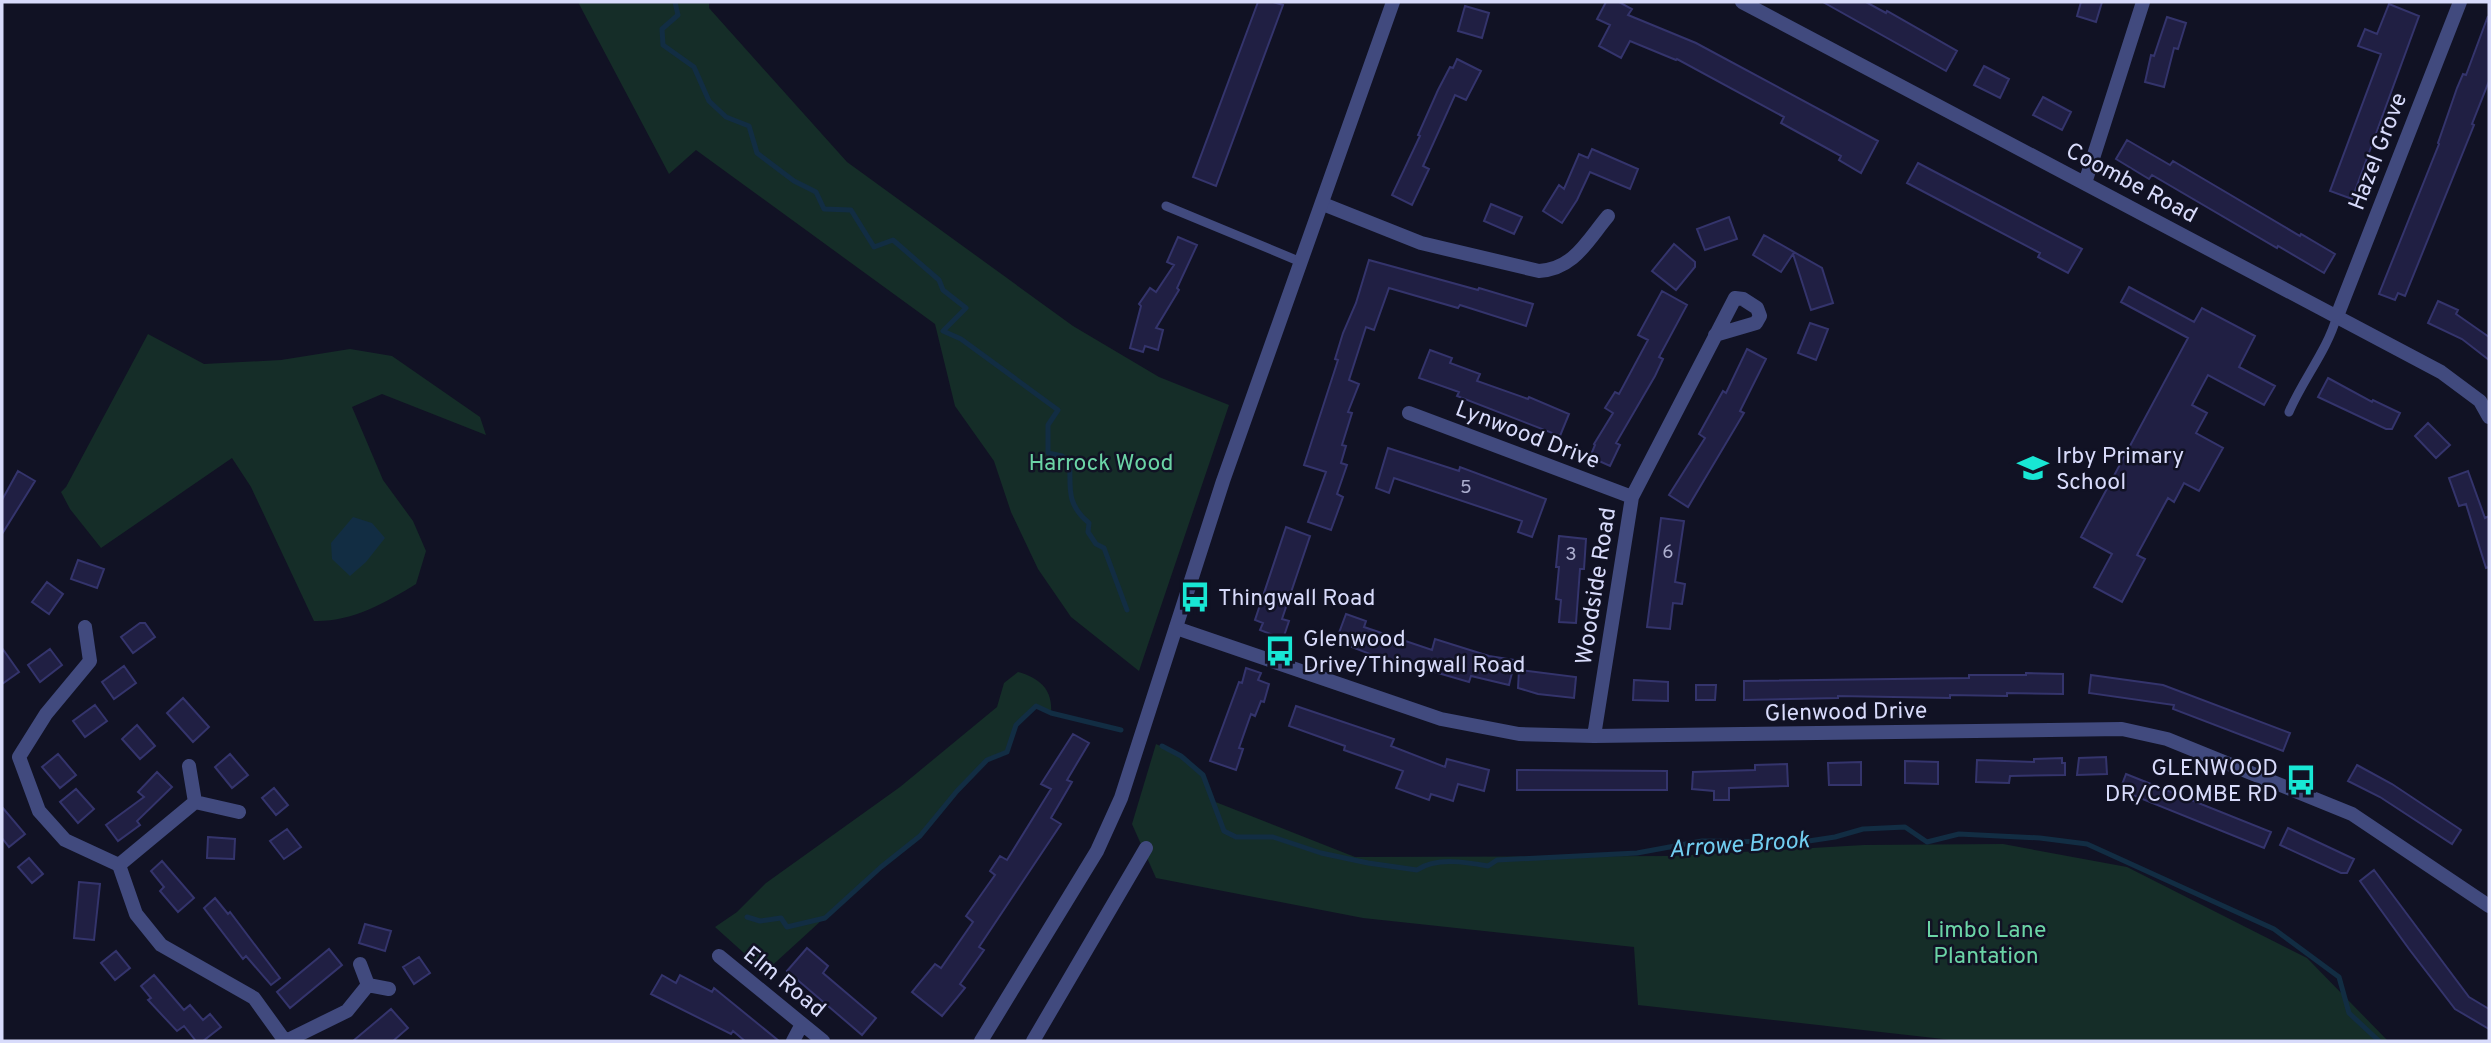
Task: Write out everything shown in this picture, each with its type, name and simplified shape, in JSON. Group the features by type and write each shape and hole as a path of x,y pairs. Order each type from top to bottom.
{"street":[{"path":"981,1041 1097,851 1121,798 1223,481 1393,2"},
{"name":"Coombe Road","path":"1742,2 2441,372 2480,401 2489,417"},
{"path":"2085,183 2143,2"},
{"name":"Hazel Grove","path":"2337,316 2460,2"},
{"path":"1322,204 1421,243 1539,271 1554,270 1570,262 1608,216"},
{"name":"Woodside Road","path":"1594,736 1632,497 1715,335"},
{"name":"Lynwood Drive","path":"1409,413 1632,497"},
{"path":"85,626 90,661 46,714 19,757 39,811 65,840 119,865 136,914 160,945 254,998 285,1041 347,1011 368,985"},
{"name":"Glenwood Drive","path":"1176,628 1441,719 1518,734 1594,736 2122,729 2167,739 2352,814 2489,906"},
{"path":"189,766 195,802"},
{"path":"119,865 195,802"},
{"path":"195,802 239,813"},
{"path":"1032,1041 1146,848"},
{"name":"Elm Road","path":"719,956 823,1041"},
{"path":"360,964 368,985"},
{"path":"368,985 389,989"},
{"path":"793,1041 802,1024"}],"lane":[{"path":"1166,206 1301,262"},
{"path":"2289,412 2330,339 2337,316"}],"green space":[{"name":"Harrock Wood","path":"578,2 709,2 709,8 847,162 1073,326 1159,377 1229,405 1139,671 1071,617 1038,569 1011,512 994,461 955,406 935,324 696,150 669,174"},
{"path":"148,334 204,364 281,360 350,349 392,356 480,417 486,435 382,394 352,407 383,480 413,521 426,551 416,584 355,615 314,621 251,487 232,458 101,548 70,509 61,492"},
{"path":"1018,672 1044,686 1050,698 1051,713 1036,707 1016,725 1007,752 987,760 920,836 880,867 765,972 715,927 737,912 766,883 900,787 997,707 1004,683"},
{"name":"Limbo Lane Plantation","path":"1156,744 1181,756 1203,775 1213,801 1355,857 1673,856 1864,845 2003,844 2127,867 2307,958 2388,1041 1961,1041 1638,1005 1634,947 1363,918 1156,878 1132,824"}],"water":[{"path":"353,517 372,523 385,538 366,562 350,576 332,559 331,543"}],"building":[{"path":"1258,2 1283,5 1216,186 1193,177"},
{"path":"1606,2 1619,2 1632,9 1628,15 1696,43 1878,141 1861,173 1839,160 1841,156 1781,123 1784,117 1677,59 1630,41 1621,58 1599,46 1610,25 1597,19"},
{"path":"1823,2 1866,2 1957,51 1946,71"},
{"path":"2081,2 2102,2 2096,22 2077,16"},
{"path":"2389,4 2419,16 2352,199 2330,191 2381,54 2358,46 2365,29 2377,34"},
{"path":"1465,6 1489,13 1482,38 1458,31"},
{"path":"2488,16 2489,81 2405,296 2398,293 2395,300 2379,294 2439,144 2457,88 2463,74 2466,75"},
{"path":"2167,17 2186,23 2178,49 2174,48 2164,87 2145,82 2151,55 2154,56"},
{"path":"1457,59 1481,71 1466,100 1455,95 1423,166 1429,169 1412,205 1392,195 1438,90"},
{"path":"1984,66 2009,79 2000,98 1974,85"},
{"path":"2043,97 2071,112 2062,130 2033,115"},
{"path":"2127,140 2170,165 2173,161 2335,254 2324,273 2152,175 2149,179 2116,159"},
{"path":"1592,149 1638,169 1630,189 1590,172 1562,223 1543,211 1559,185 1564,189 1579,154 1588,158"},
{"path":"1918,163 2082,249 2068,273 2038,257 2040,253 1907,183"},
{"path":"1491,204 1522,217 1514,234 1484,221"},
{"path":"1729,217 1737,239 1705,250 1697,229"},
{"path":"1764,235 1822,268 1833,303 1811,310 1793,254 1781,272 1753,255"},
{"path":"1178,237 1197,245 1177,288 1179,290 1156,328 1163,330 1158,350 1145,346 1143,352 1130,348 1141,306 1139,304 1150,288 1156,292 1174,265 1167,262"},
{"path":"1674,244 1695,262 1695,267 1676,290 1652,271"},
{"path":"1369,260 1533,304 1526,326 1460,305 1458,308 1389,288 1374,330 1366,327 1349,380 1359,384 1348,412 1352,413 1342,445 1346,446 1341,463 1347,465 1337,494 1343,497 1331,530 1308,522 1326,472 1304,465 1338,360 1335,359 1343,333 1356,303"},
{"path":"2129,287 2194,322 2202,308 2255,336 2239,367 2275,386 2264,405 2208,375 2192,405 2207,413 2196,433 2223,448 2199,491 2184,483 2174,502 2168,498 2137,555 2145,559 2122,602 2094,587 2112,554 2081,537 2188,338 2121,302"},
{"path":"1662,291 1687,305 1659,357 1663,359 1655,376 1616,443 1620,445 1610,466 1590,457 1594,444 1613,413 1605,408 1615,392 1619,394 1648,340 1638,335"},
{"path":"2438,301 2458,310 2456,314 2489,337 2489,360 2462,339 2428,323"},
{"path":"1810,323 1828,329 1816,360 1798,353"},
{"path":"1747,349 1766,359 1740,411 1744,413 1688,507 1669,495 1705,438 1699,434 1723,391 1726,393"},
{"path":"1430,350 1452,358 1450,363 1480,374 1477,381 1528,399 1529,397 1569,414 1560,436 1457,396 1459,392 1419,378"},
{"path":"2328,378 2372,402 2373,400 2400,413 2392,429 2386,429 2318,397"},
{"path":"2428,423 2450,445 2436,458 2415,436"},
{"path":"1388,448 1459,471 1460,467 1546,499 1532,537 1518,532 1522,521 1394,478 1389,493 1376,488"},
{"path":"18,471 35,481 2,534 2,500"},
{"path":"2468,471 2485,518 2489,516 2489,567 2486,568 2466,504 2459,506 2449,478"},
{"path":"1661,518 1684,521 1675,582 1685,584 1682,604 1673,603 1670,629 1647,627"},
{"path":"1286,527 1310,536 1282,619 1289,621 1283,639 1260,630 1263,623 1255,620"},
{"path":"1559,536 1586,539 1584,569 1580,569 1576,623 1559,622 1561,600 1556,599 1559,567 1556,567"},
{"path":"78,560 104,569 97,588 71,579"},
{"path":"47,582 63,594 49,614 32,602"},
{"path":"1346,614 1366,621 1364,627 1432,650 1435,639 1489,656 1515,660 1509,685 1471,676 1469,682 1407,664 1406,668 1336,641"},
{"path":"140,623 145,623 155,637 133,653 121,637"},
{"path":"2,648 19,672 2,684"},
{"path":"50,649 62,665 40,682 28,665"},
{"path":"124,666 136,683 114,699 102,682"},
{"path":"1246,668 1261,673 1258,680 1269,684 1264,702 1261,701 1255,716 1251,714 1239,748 1243,749 1236,770 1210,761"},
{"path":"1519,670 1576,677 1574,698 1538,694 1518,688"},
{"path":"2063,674 2063,694 1950,695 1950,698 1838,696 1744,700 1744,681 1969,678 1969,675"},
{"path":"2091,675 2163,685 2290,733 2283,751 2173,709 2174,705 2089,693"},
{"path":"1634,680 1668,682 1668,701 1633,700"},
{"path":"1696,685 1716,685 1715,700 1696,700"},
{"path":"183,698 209,727 193,742 167,713"},
{"path":"95,705 107,721 85,737 73,721"},
{"path":"1296,706 1394,739 1391,746 1445,767 1447,759 1489,770 1484,791 1458,784 1453,801 1431,794 1429,800 1396,788 1403,771 1344,750 1345,746 1289,726"},
{"path":"137,725 155,746 140,759 122,739"},
{"path":"1073,734 1089,743 1067,780 1072,782 1051,818 1061,824 979,947 984,950 960,984 965,988 942,1016 912,992 935,964 941,968 973,922 966,916 995,875 990,871 1000,856 1007,860 1051,789 1041,784"},
{"path":"58,754 76,775 60,788 42,767"},
{"path":"230,754 248,775 232,788 215,767"},
{"path":"2106,757 2107,774 2077,775 2079,758"},
{"path":"2062,758 2065,775 2010,776 2009,783 1976,782 1977,760 2034,762 2034,759"},
{"path":"1905,761 1938,762 1938,784 1905,783"},
{"path":"1861,762 1861,785 1829,785 1828,763"},
{"path":"1787,764 1788,786 1729,788 1729,800 1714,800 1714,791 1692,789 1693,772 1755,770 1755,765"},
{"path":"2357,765 2392,784 2461,830 2452,844 2380,797 2348,781"},
{"path":"1517,770 1667,771 1667,790 1517,790"},
{"path":"157,772 172,787 137,821 140,825 118,841 106,825 144,797 138,792"},
{"path":"2126,774 2271,832 2264,848 2120,790"},
{"path":"274,788 288,805 276,815 262,798"},
{"path":"76,789 94,809 78,823 60,802"},
{"path":"2,807 25,834 9,847 2,838"},
{"path":"2288,828 2354,859 2347,873 2341,873 2280,845"},
{"path":"287,829 301,847 284,859 270,841"},
{"path":"208,837 235,839 234,859 207,858"},
{"path":"29,858 43,874 32,883 18,867"},
{"path":"162,861 194,898 178,912 160,891 164,887 151,871"},
{"path":"2374,870 2469,997 2489,1009 2489,1029 2455,1009 2409,949 2360,881"},
{"path":"79,882 100,884 94,940 74,938"},
{"path":"215,898 228,914 230,912 280,978 271,985 246,956 243,959 204,908"},
{"path":"365,924 391,931 385,951 359,943"},
{"path":"807,948 828,966 823,973 876,1018 862,1035 787,971"},
{"path":"329,949 342,965 290,1008 277,992"},
{"path":"116,951 130,968 115,980 101,963"},
{"path":"419,957 430,973 414,984 403,967"},
{"path":"154,975 184,1010 190,1005 203,1020 210,1014 221,1027 203,1041 196,1041 184,1026 177,1031 148,1000 151,998 141,986"},
{"path":"662,975 676,983 680,975 712,992 714,988 779,1041 745,1041 733,1031 731,1034 651,994"},
{"path":"391,1009 408,1028 393,1041 353,1041"}],"waterway":[{"name":"Arrowe Brook","path":"675,2 678,15 662,29 663,45 694,67 709,101 726,117 749,126 757,153 794,181 816,192 824,209 851,210 874,247 893,240 939,280 943,290 966,308 943,331 961,339 1058,410 1048,425 1048,453 1062,456 1070,464 1073,503 1089,523 1088,532 1096,544 1104,548 1127,610"},
{"path":"747,917 760,921 781,918 787,927 825,918 920,836 987,760 1007,752 1016,725 1036,706 1051,713 1121,730"},
{"name":"Arrowe Brook","path":"1162,746 1181,756 1203,775 1224,831 1236,837 1273,837 1321,853 1417,870 1442,862 1488,866 1497,860 1637,853 1702,841 1802,842 1863,829 1905,827 1927,842 1959,834 2040,838 2087,844 2274,929 2339,977 2349,1013 2379,1041"}],"place":[{"name":"Irby Primary School","path":"2033,468"},
{"name":"Thingwall Road","path":"1195,597"},
{"name":"Glenwood Drive/Thingwall Road","path":"1280,651"},
{"name":"GLENWOOD DR/COOMBE RD","path":"2301,780"}]}
